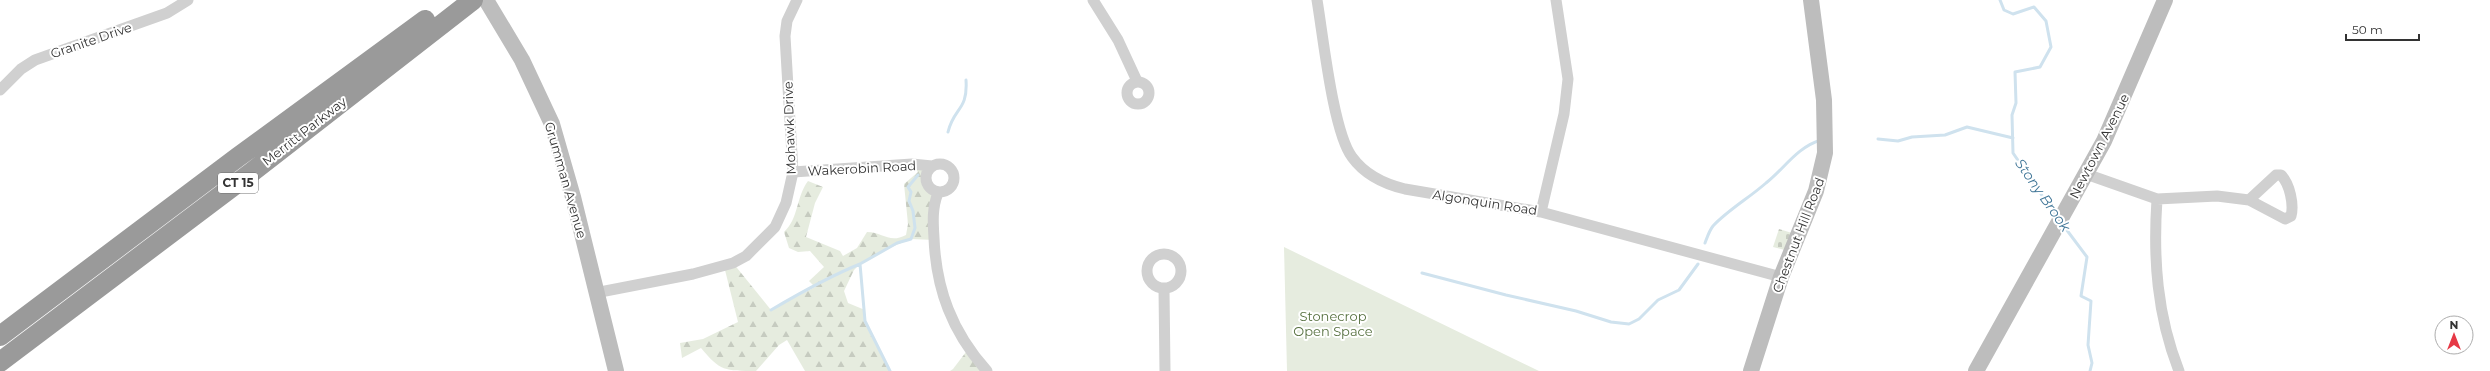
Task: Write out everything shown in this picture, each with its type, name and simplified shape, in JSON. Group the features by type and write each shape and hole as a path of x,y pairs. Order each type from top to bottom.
{"highway":[{"name":"Merritt Parkway","path":"0,336 238,157 452,0"},
{"name":"Merritt Parkway","path":"0,362 252,172 473,0"}],"street":[{"name":"Granite Drive","path":"0,90 20,69 35,60 166,13 188,0"},
{"name":"Grumman Avenue","path":"486,0 522,60 552,124 573,197 595,293 616,371"},
{"name":"Mohawk Drive","path":"595,293 715,269 746,256 775,227 786,203 793,172 785,36 788,21 797,0"},
{"path":"1093,0 1118,40 1137,82"},
{"name":"Algonquin Road","path":"1317,0 1340,130 1347,150 1360,167 1381,181 1405,189 1541,212 1781,277"},
{"path":"1541,212 1564,114 1568,79 1556,0"},
{"name":"Chestnut Hill Road","path":"1751,371 1781,277 1816,191 1826,146 1822,80 1811,0"},
{"name":"Newtown Avenue","path":"1976,371 2068,207 2123,102 2164,0"},
{"name":"Wakerobin Road","path":"793,172 912,164 946,166 953,173 951,187 938,193 929,188 925,179 928,169 932,166"},
{"path":"2086,174 2157,199 2217,196 2249,200"},
{"path":"938,193 933,211 935,270 940,291 962,336 987,371"},
{"path":"2157,199 2155,255 2157,281 2161,309 2178,371"},
{"path":"1164,289 1165,371"}],"green space":[{"path":"912,164 928,169 925,179 933,191 934,240 911,239 882,251 860,264 854,270 844,291 848,303 865,310 865,321 890,371 805,371 787,340 779,345 756,371 737,371 724,368 713,361 701,348 682,358 680,343 703,339 738,322 724,266 733,263 771,310 815,287 809,281 824,267 810,251 798,252 789,248 784,232 795,214 801,194 808,181 823,187 815,203 806,237 840,251 843,256 857,248 867,232 873,232 890,238 906,235 908,224 904,184 918,172"},
{"path":"1779,229 1792,233 1785,250 1773,247"},
{"name":"Stonecrop Open Space","path":"1284,247 1539,371 1287,371"},
{"path":"969,348 984,371 950,371 953,369"}],"waterway":[{"name":"Stony Brook","path":"2000,0 2004,10 2013,14 2034,7 2046,21 2051,47 2040,67 2015,72 2016,103 2012,115 2013,153 2056,216"},
{"path":"948,132 965,98 966,80"},
{"path":"1878,139 1898,141 1912,137 1945,135 1967,127 2013,138"},
{"path":"1705,243 1708,234 1719,220 1766,183 1798,153 1812,143 1821,140"},
{"path":"890,371 865,321 860,264 897,243 911,239 915,228 913,211 909,201 911,192 908,187 918,175"},
{"name":"Stony Brook","path":"2063,225 2087,257 2081,296 2091,301 2088,345 2092,363 2090,371"},
{"path":"771,310 826,279 860,264"},
{"path":"1422,273 1506,295 1576,311 1611,322 1629,324 1639,319 1658,300 1679,290 1698,264"}]}
